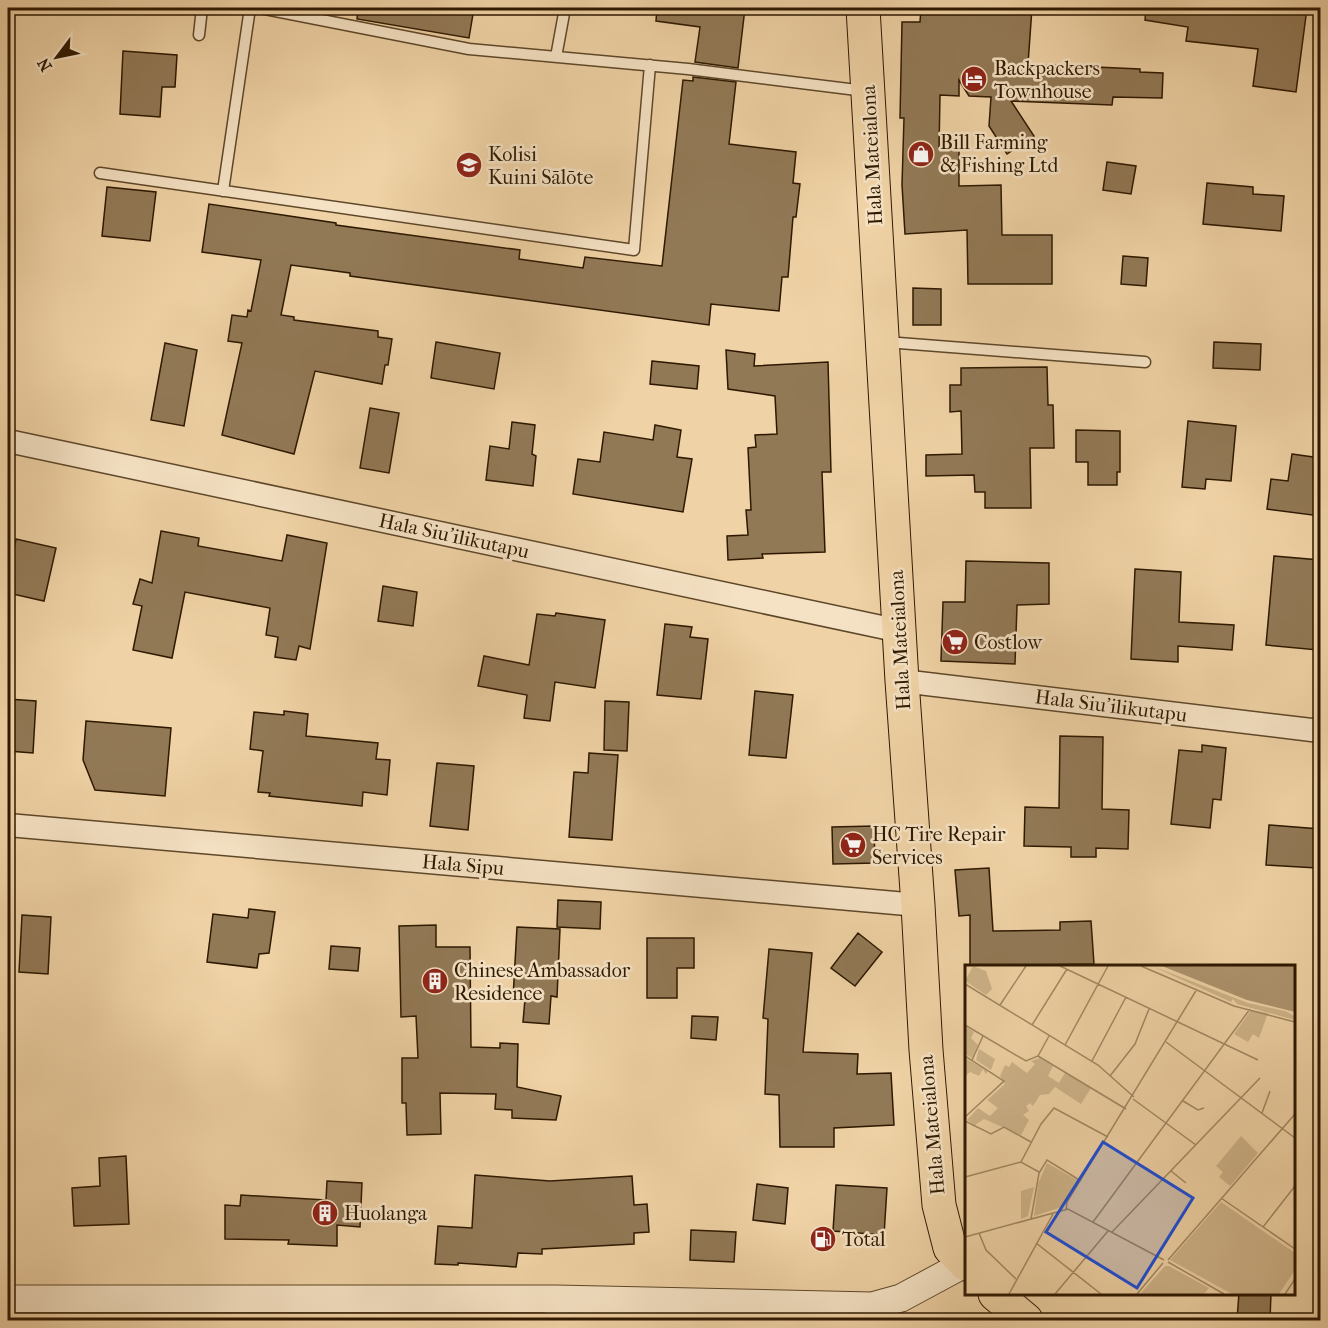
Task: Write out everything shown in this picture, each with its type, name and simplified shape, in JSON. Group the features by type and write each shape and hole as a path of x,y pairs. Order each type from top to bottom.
{"main road":[{"name":"Hala Mateialona","path":"863,8 926,1050 939,1205 950,1248 965,1263"},
{"path":"997,1295 1026,1320"}],"street":[{"name":"Hala Siu'ilikutapu","path":"8,441 900,631"},
{"name":"Hala Siu'ilikutapu","path":"902,681 1320,731"},
{"name":"Hala Sipu","path":"8,825 918,905"},
{"path":"8,1299 556,1310 872,1306 901,1298 965,1265"}],"lane":[{"path":"199,35 202,8"},
{"path":"223,191 250,8"},
{"path":"260,8 469,49 650,65 868,92"},
{"path":"556,57 565,8"},
{"path":"100,173 634,250 650,65"},
{"path":"882,342 1145,362"}],"building":[{"path":"358,8 474,8 469,38 357,19"},
{"path":"657,8 745,8 738,68 695,62 700,27 656,21"},
{"path":"921,8 1032,8 1028,64 1140,69 1140,72 1163,73 1162,98 1113,97 1112,105 1011,101 1034,136 1007,154 989,126 991,97 969,96 959,80 959,96 940,95 939,150 959,150 959,186 1001,185 1002,235 1052,235 1052,284 968,284 967,230 905,234 902,185 904,118 900,118 902,22 920,22"},
{"path":"1146,8 1307,8 1296,92 1253,86 1258,49 1186,41 1188,27 1145,20"},
{"path":"123,51 177,55 175,87 162,87 160,117 120,114"},
{"path":"693,77 736,82 729,144 796,152 793,183 800,184 796,217 793,217 788,277 782,277 779,311 711,304 709,325 350,276 350,273 291,265 281,315 294,317 294,320 378,331 378,337 392,339 382,384 315,371 294,454 222,435 242,343 228,341 232,315 247,317 248,310 251,311 261,260 202,252 209,204 336,223 336,225 520,250 519,259 583,268 585,257 662,266 683,80 693,81"},
{"path":"1107,162 1136,166 1131,194 1103,190"},
{"path":"1207,183 1253,187 1253,194 1284,196 1281,231 1203,224"},
{"path":"107,187 156,192 150,241 102,236"},
{"path":"1123,256 1148,258 1146,286 1121,284"},
{"path":"913,288 941,289 941,325 913,325"},
{"path":"436,342 500,353 494,389 431,378"},
{"path":"1214,342 1261,344 1260,370 1213,368"},
{"path":"165,343 197,350 184,426 151,420"},
{"path":"726,350 755,354 754,366 828,362 831,472 822,472 825,552 762,554 763,558 728,560 727,536 748,535 746,510 751,510 748,448 756,447 755,435 777,434 775,396 728,389"},
{"path":"652,361 699,366 697,389 650,384"},
{"path":"1047,367 1048,405 1053,405 1054,448 1030,448 1031,508 985,508 985,492 975,492 974,475 926,476 926,455 962,454 961,411 950,412 950,385 961,385 961,368"},
{"path":"370,408 399,413 389,473 360,468"},
{"path":"1188,421 1236,426 1231,481 1206,479 1205,489 1182,487"},
{"path":"512,422 535,425 532,454 536,456 533,486 486,480 490,446 509,449"},
{"path":"655,425 681,430 677,457 692,459 683,512 573,494 578,459 600,462 604,432 653,440"},
{"path":"1076,430 1120,431 1120,472 1117,472 1117,485 1088,485 1088,462 1076,462"},
{"path":"1292,454 1320,458 1320,516 1267,509 1271,479 1288,481"},
{"path":"161,531 199,538 198,546 282,561 287,535 327,543 310,649 299,646 296,660 275,657 278,637 266,635 270,608 185,592 172,658 133,650 142,606 133,604 140,579 152,583"},
{"path":"16,539 56,548 44,601 8,593"},
{"path":"1274,556 1320,560 1318,650 1266,645"},
{"path":"966,561 1049,563 1049,604 1017,605 1015,664 941,661 943,602 965,602"},
{"path":"1135,569 1181,572 1179,622 1234,625 1232,650 1178,646 1178,662 1131,659"},
{"path":"383,586 417,592 413,626 378,621"},
{"path":"556,613 605,620 595,688 555,682 550,721 524,718 527,695 478,686 484,656 529,665 537,614 555,616"},
{"path":"665,624 692,627 690,637 708,639 701,699 657,695"},
{"path":"755,691 793,695 786,758 749,755"},
{"path":"8,699 36,701 33,753 8,751"},
{"path":"605,701 629,702 627,751 604,750"},
{"path":"284,711 308,714 306,736 378,743 376,759 390,760 387,795 363,792 362,806 269,796 270,793 258,792 263,751 250,749 254,712 284,715"},
{"path":"86,721 171,728 165,796 95,790 83,760"},
{"path":"1060,736 1103,737 1102,809 1129,810 1128,849 1096,848 1096,857 1071,857 1071,847 1024,846 1025,807 1059,808"},
{"path":"1202,745 1226,748 1221,800 1213,799 1210,828 1171,824 1179,750 1202,752"},
{"path":"589,753 618,755 612,840 569,837 574,772 588,773"},
{"path":"437,763 474,766 468,830 430,826"},
{"path":"1269,825 1320,829 1317,868 1266,865"},
{"name":"HC Tire Repair Services","path":"874,826 875,863 833,864 832,827"},
{"path":"989,868 993,931 1060,930 1060,922 1091,921 1094,964 970,965 970,915 959,916 955,870"},
{"path":"558,900 601,902 600,929 557,927"},
{"path":"249,909 275,912 269,953 259,954 257,968 207,962 213,914 248,918"},
{"path":"22,915 51,917 48,974 19,972"},
{"path":"436,925 436,947 470,947 471,1047 500,1048 500,1043 518,1044 517,1087 561,1096 556,1120 512,1118 512,1110 495,1109 496,1094 440,1093 441,1134 407,1135 406,1103 402,1103 402,1058 418,1058 416,1016 401,1017 399,926"},
{"path":"517,927 560,929 557,997 551,996 549,1024 523,1022 525,999 513,998"},
{"path":"858,933 882,952 855,986 831,968"},
{"path":"647,938 694,938 694,968 677,968 677,998 647,998"},
{"path":"331,946 360,948 358,971 329,969"},
{"path":"769,949 812,953 803,1052 858,1054 857,1074 891,1073 894,1125 834,1128 834,1147 780,1147 779,1095 765,1094 768,1019 763,1018"},
{"path":"692,1016 718,1017 716,1040 691,1038"},
{"path":"126,1156 129,1224 74,1226 72,1188 100,1186 99,1158"},
{"path":"475,1175 550,1181 632,1176 634,1205 647,1204 649,1232 634,1233 634,1244 542,1249 542,1254 518,1253 516,1267 458,1263 458,1265 435,1264 438,1226 472,1228"},
{"path":"327,1181 362,1183 360,1227 337,1225 337,1246 288,1244 289,1240 225,1239 225,1205 240,1206 241,1195 326,1200"},
{"path":"757,1184 788,1188 785,1224 753,1220"},
{"path":"836,1185 887,1188 884,1235 833,1231"},
{"path":"691,1230 736,1232 734,1262 690,1260"},
{"path":"1239,1295 1271,1295 1270,1320 1237,1320"}],"place":[{"name":"Backpackers Townhouse","path":"974,79"},
{"name":"Bill Farming & Fishing Ltd","path":"921,154"},
{"name":"Kolisi Kuini Sālōte","path":"469,165"},
{"name":"Costlow","path":"955,642"},
{"name":"HC Tire Repair Services","path":"853,845"},
{"name":"Chinese Ambassador Residence","path":"435,981"},
{"name":"Huolanga","path":"325,1213"},
{"name":"Total","path":"823,1239"}]}
